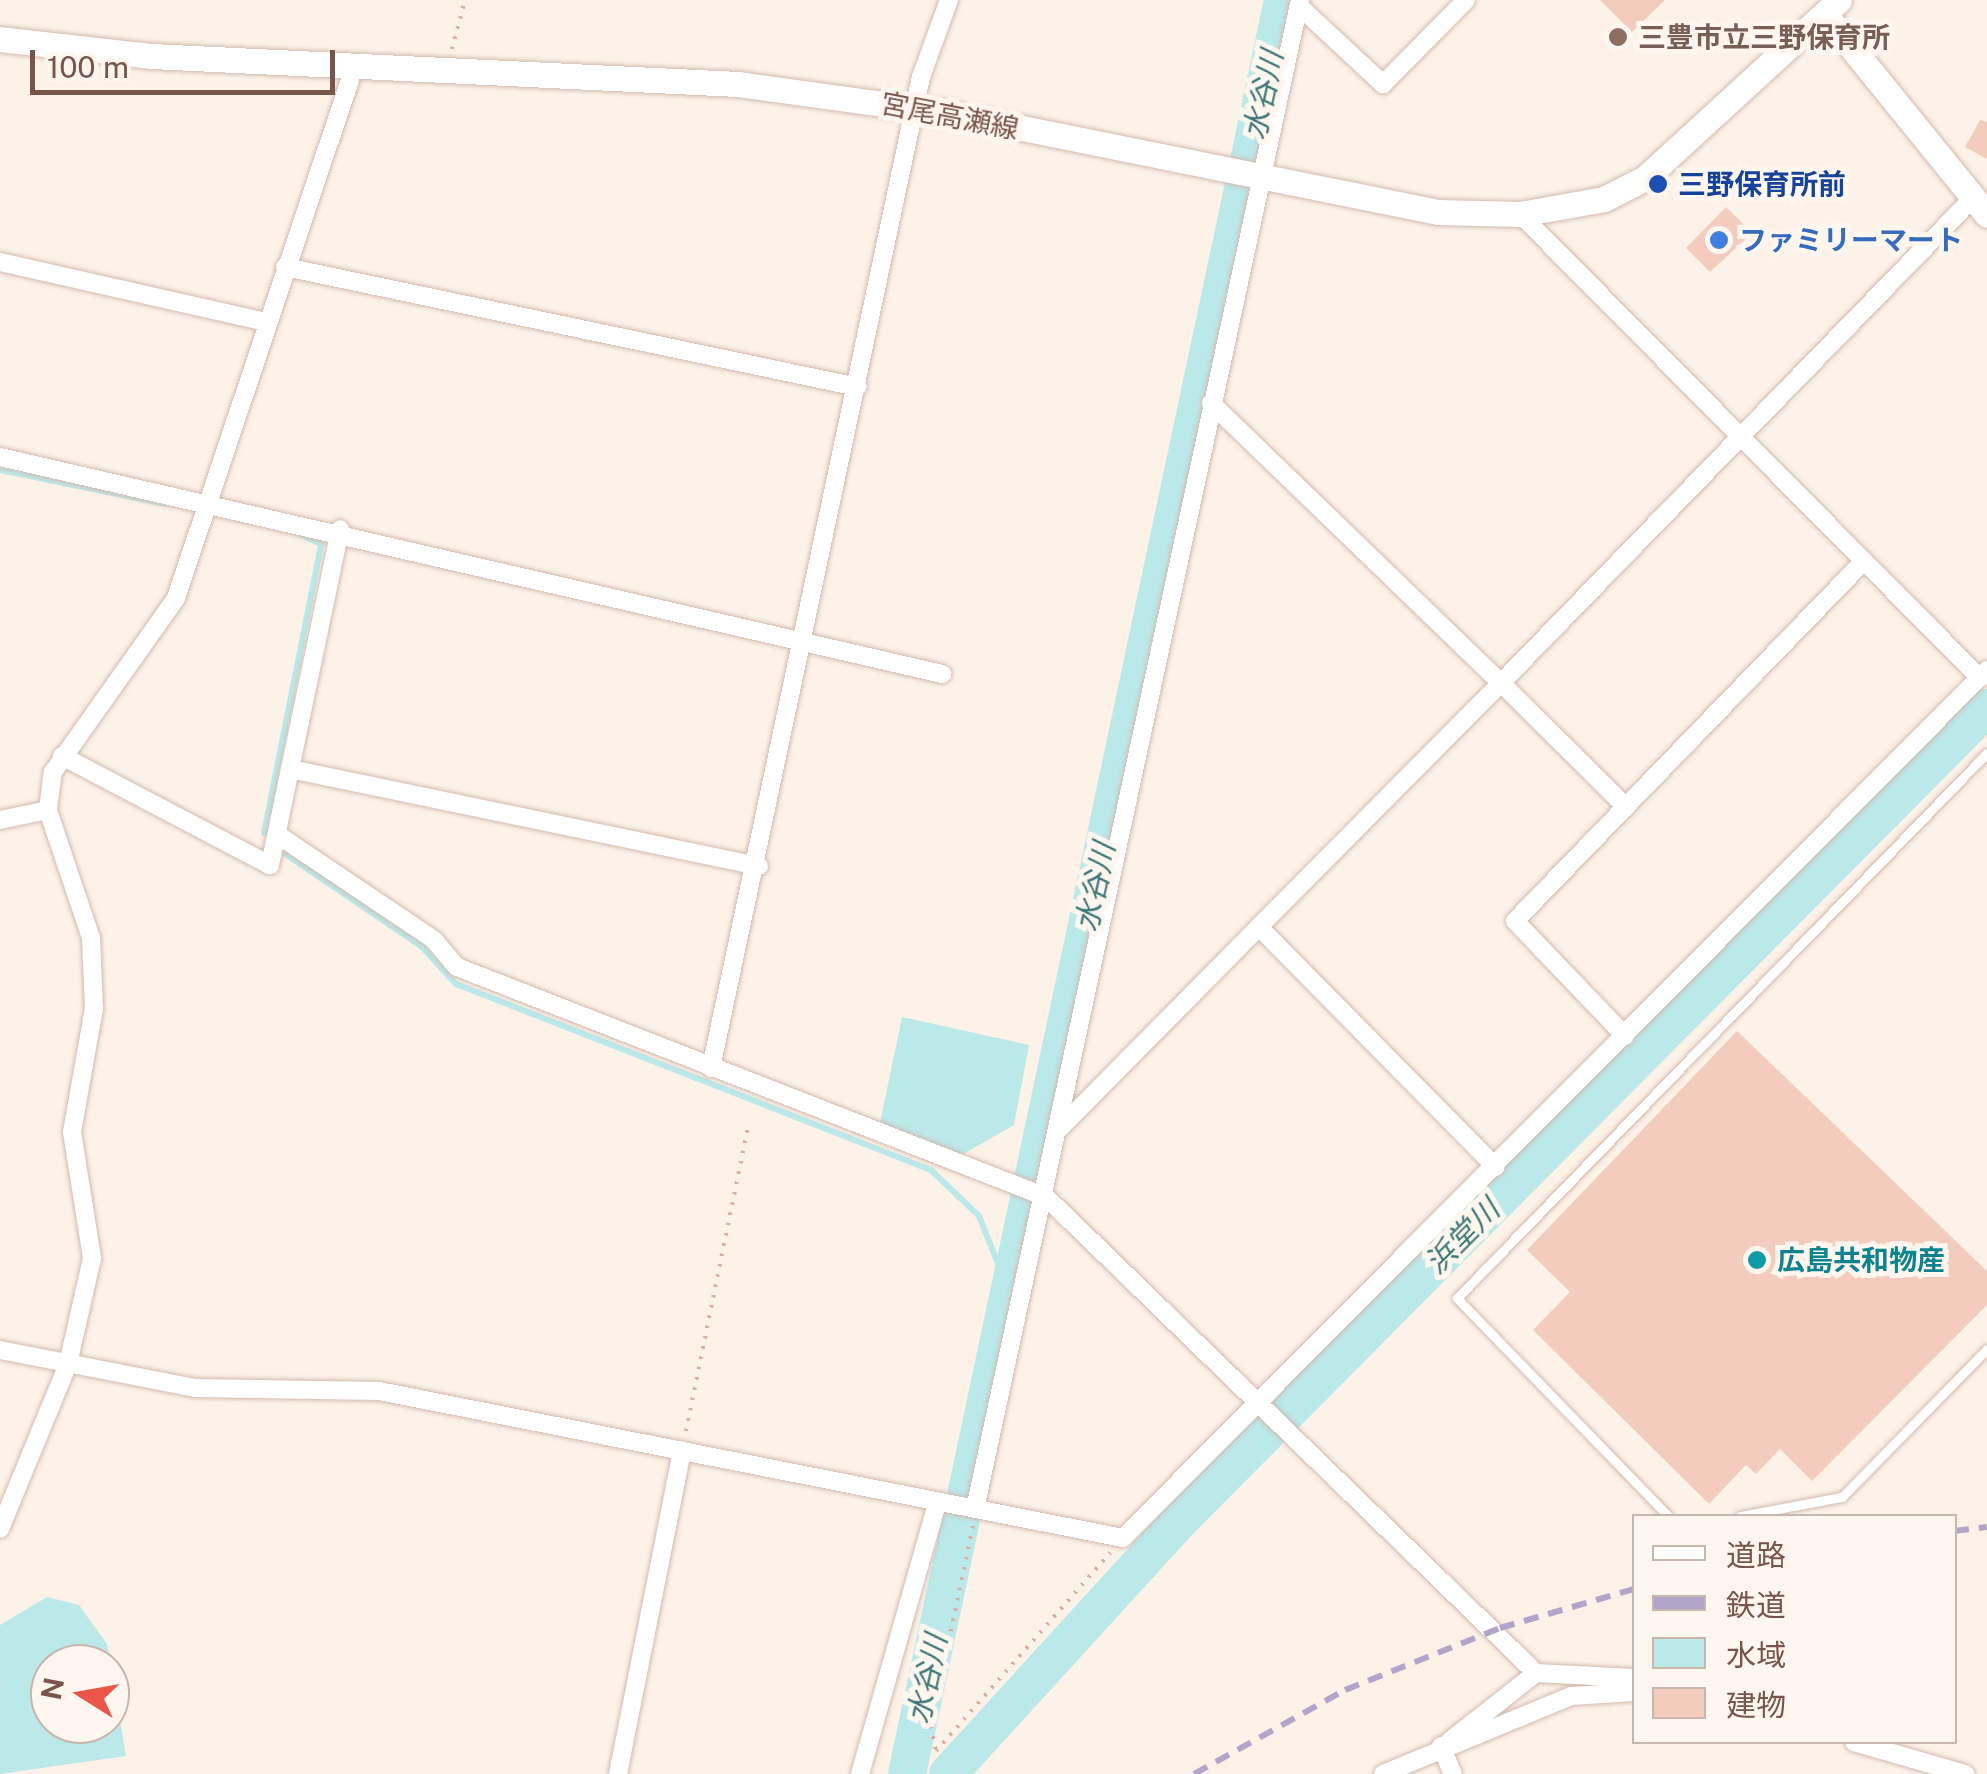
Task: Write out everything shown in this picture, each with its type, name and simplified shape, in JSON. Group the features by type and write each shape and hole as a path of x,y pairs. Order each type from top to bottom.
{"main road":[{"name":"宮尾高瀬線","path":"0,39 151,56 674,77 914,108 1220,172 1262,176 1438,212 1520,214 1604,199 1645,178 1826,5"},
{"path":"1826,5 1980,206"}],"street":[{"path":"711,1068 807,642 914,108 950,0"},
{"path":"1299,3 1383,84 1466,0"},
{"path":"973,1509 1060,1128 1210,404 1299,3"},
{"path":"0,1528 68,1364 92,1258 72,1132 94,1008 90,938 48,810 62,756 176,598 204,499 350,80"},
{"path":"1060,1128 1738,438 1980,206"},
{"path":"0,1350 195,1388 378,1391 1123,1538 1262,1405 1983,674 1738,438 1520,214"},
{"path":"0,262 267,322"},
{"path":"285,267 858,387"},
{"path":"1210,404 1626,807"},
{"path":"0,457 340,529 942,674"},
{"path":"62,756 270,865 340,529"},
{"path":"1625,1036 1515,921 1863,562"},
{"path":"290,770 759,866"},
{"path":"0,820 48,810"},
{"path":"278,835 434,940 457,967 1042,1195 1536,1673 1632,1678"},
{"path":"1259,927 1496,1166"},
{"path":"618,1774 682,1450"},
{"path":"860,1774 942,1504"},
{"path":"1445,1748 1536,1673"},
{"path":"1383,1774 1570,1696 1632,1692"},
{"path":"1861,1744 1965,1774"},
{"path":"1445,1748 1453,1774"}],"lane":[{"path":"1666,1514 1457,1298 1987,753"},
{"path":"1751,1514 1842,1497 1987,1349"}],"path":[{"path":"448,66 466,0"},
{"path":"682,1450 748,1126"},
{"path":"973,1509 931,1726 936,1751 1123,1538"}],"water":[{"path":"902,1017 1029,1045 1014,1125 960,1156 880,1123"},
{"path":"47,1597 79,1605 107,1644 30,1644 30,1744 124,1744 126,1756 0,1774 0,1625"}],"building":[{"path":"1600,0 1665,0 1632,32"},
{"path":"1980,120 1987,122 1987,159 1965,147"},
{"name":"ファミリーマート","path":"1726,207 1752,233 1710,272 1686,248"},
{"name":"広島共和物産","path":"1737,1031 1987,1271 1987,1305 1812,1481 1780,1449 1756,1474 1746,1465 1709,1504 1533,1330 1570,1292 1527,1250"}],"waterway":[{"name":"水谷川","path":"907,1774 1283,0"},
{"path":"0,470 165,504"},
{"path":"264,833 321,544 302,535"},
{"name":"浜堂川","path":"948,1774 1180,1520 1987,708"},
{"path":"284,853 421,946 456,984 931,1170 979,1216 1007,1286"}],"railway":[{"path":"1957,1531 1987,1527"},
{"path":"1194,1774 1345,1690 1500,1628 1632,1590"}],"place":[{"name":"三豊市立三野保育所","path":"1618,37"},
{"name":"三野保育所前","path":"1658,184"},
{"name":"ファミリーマート","path":"1719,240"},
{"name":"広島共和物産","path":"1757,1260"}]}
